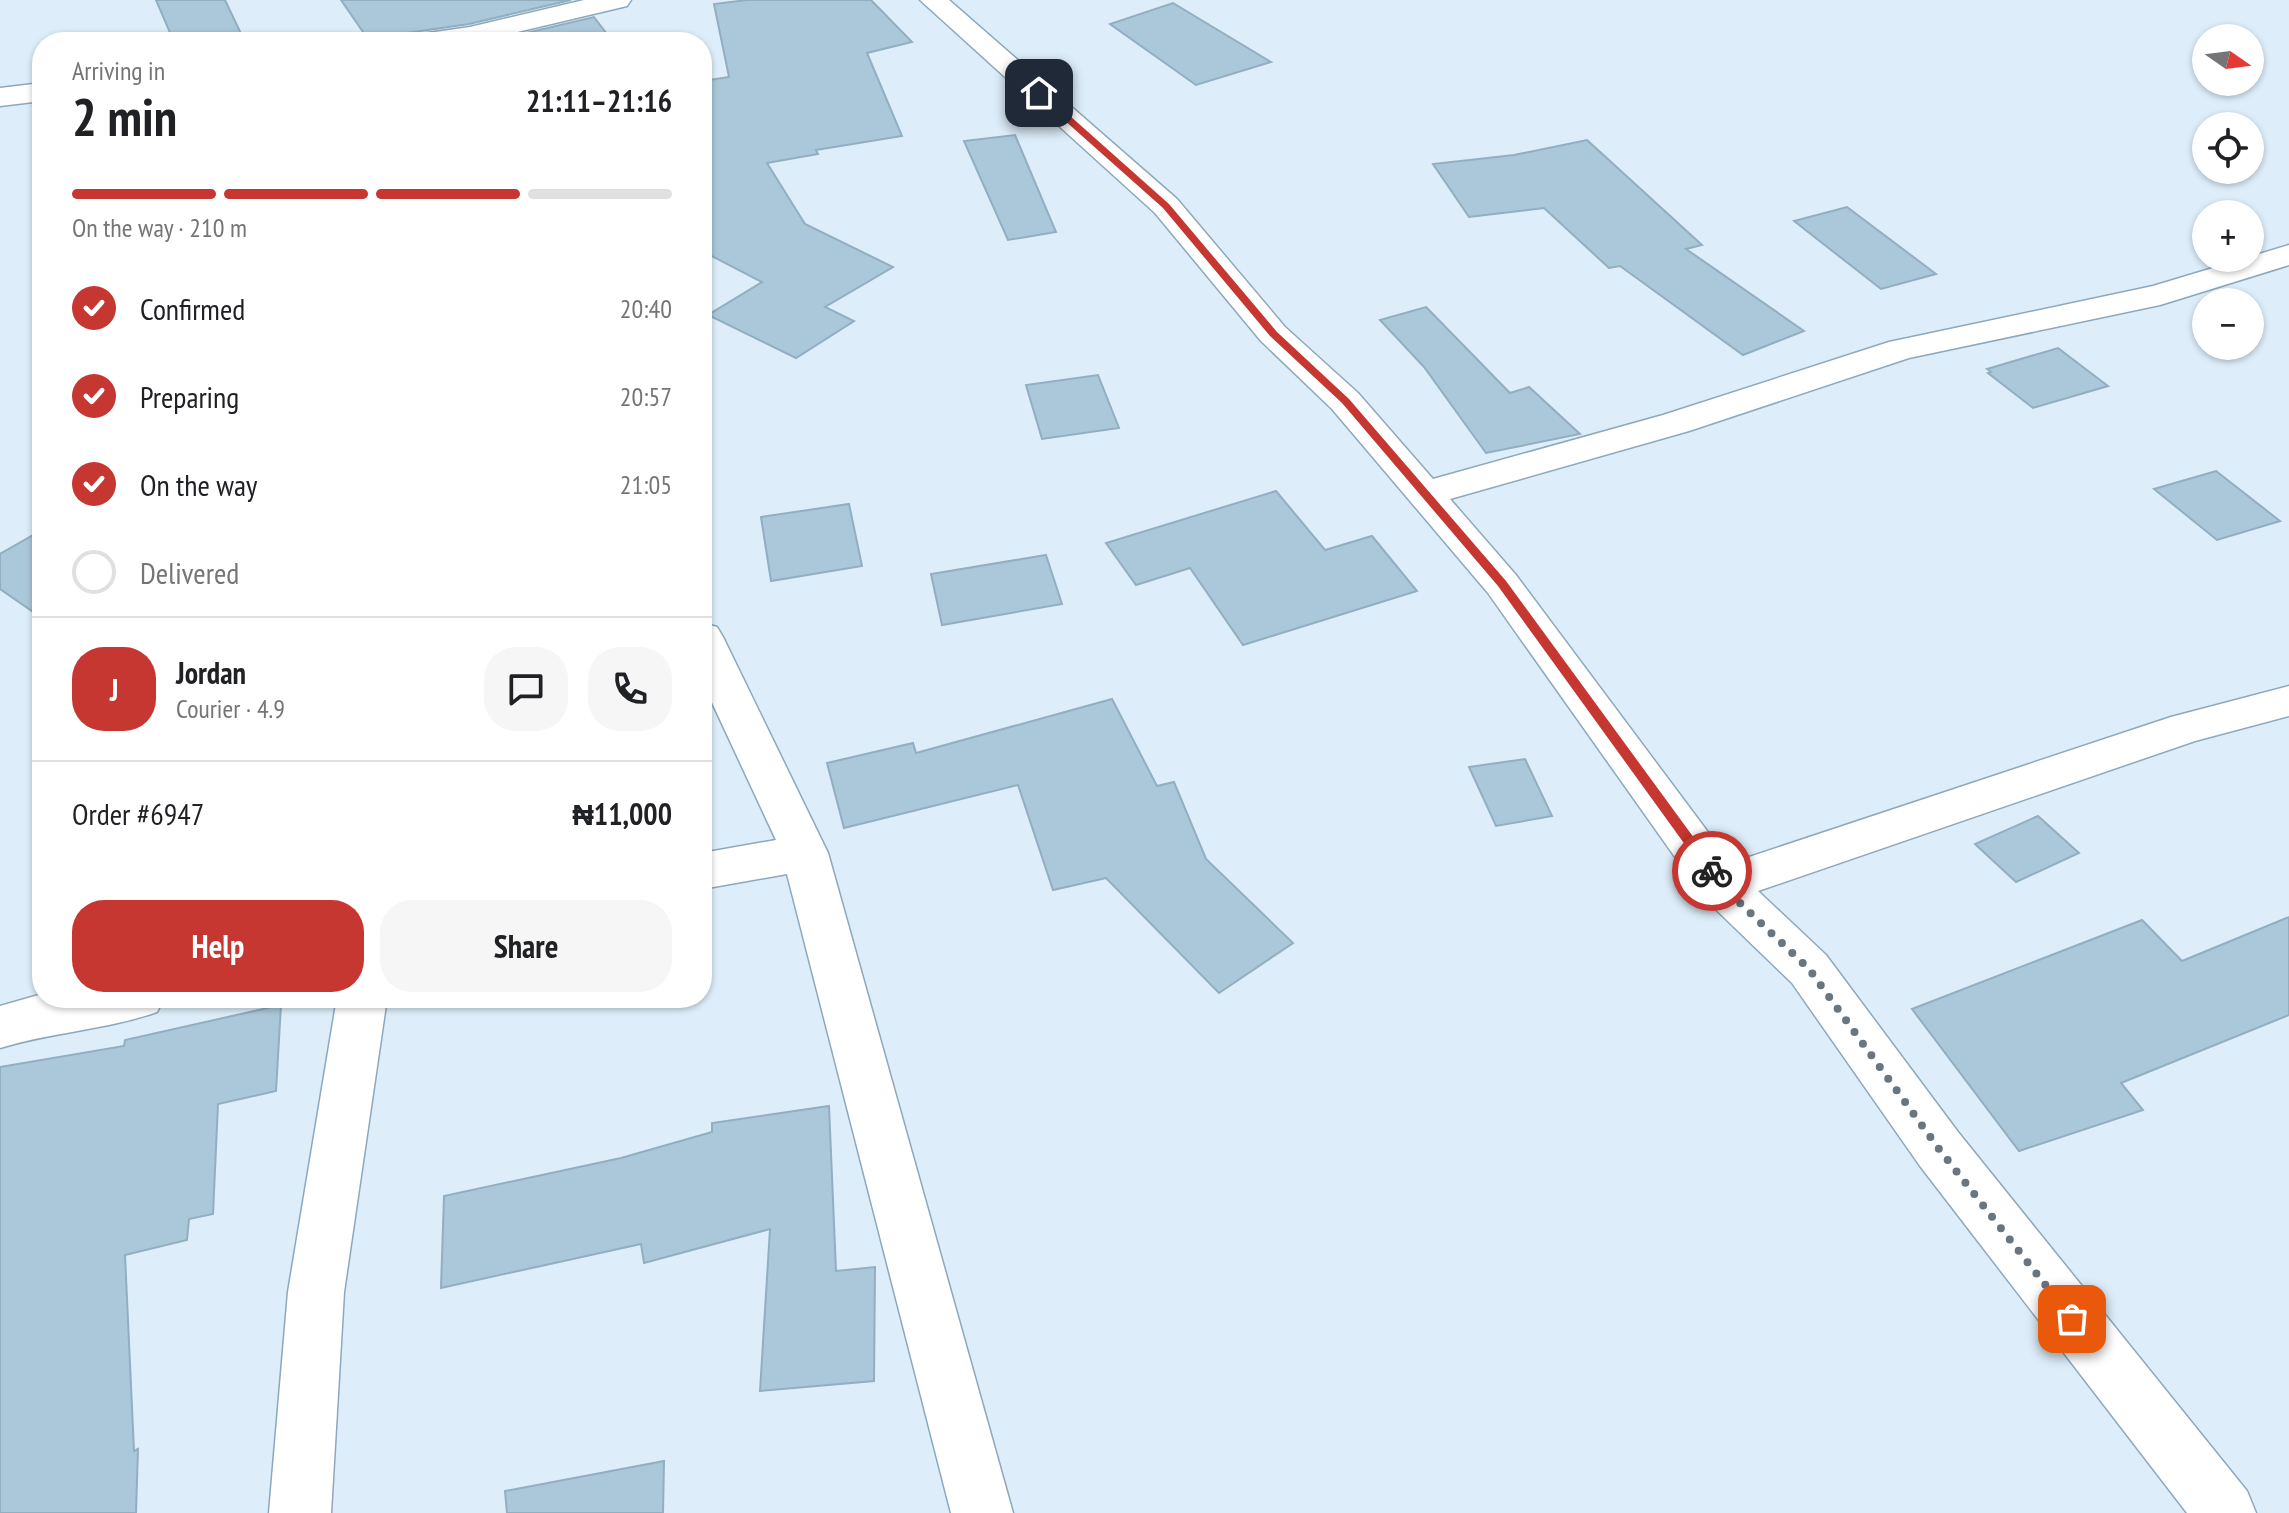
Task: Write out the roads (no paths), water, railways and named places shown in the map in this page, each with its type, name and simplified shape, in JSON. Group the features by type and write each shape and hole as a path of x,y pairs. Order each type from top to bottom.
{"street":[{"path":"498,32 618,0"},
{"path":"933,0 1166,206 1273,334 1345,401 1502,584 1721,885 1809,969 1939,1149 2225,1513"},
{"path":"0,97 32,93"},
{"path":"1424,494 1676,423 1901,349 2160,295 2289,255"},
{"path":"712,658 805,853 982,1513"},
{"path":"1721,885 2186,728 2289,701"},
{"path":"712,869 805,853"},
{"path":"0,1027 35,1016 81,1008"},
{"path":"300,1513 316,1292 360,1008"}]}
